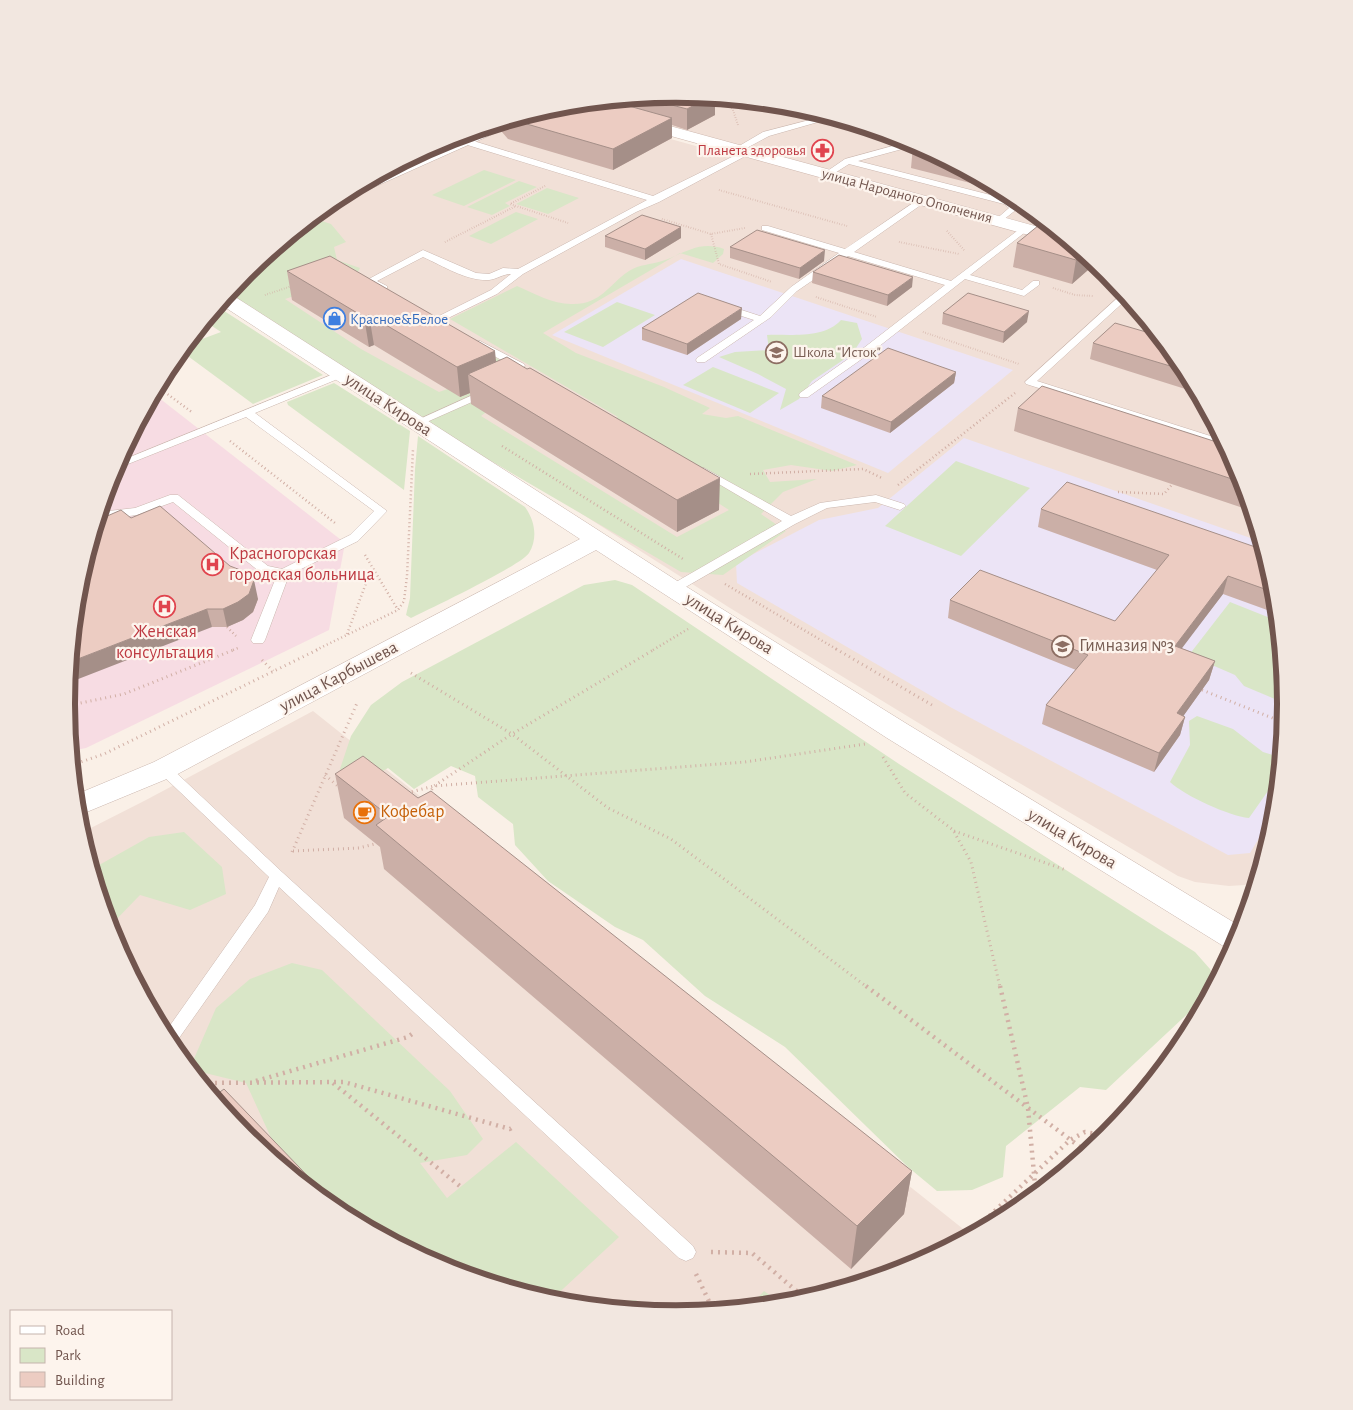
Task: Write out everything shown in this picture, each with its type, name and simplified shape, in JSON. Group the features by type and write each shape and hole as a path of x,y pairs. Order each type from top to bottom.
{"street":[{"name":"улица Народного Ополчения","path":"619,117 1052,236"},
{"name":"улица Кирова","path":"230,301 673,589 978,782 1234,930"},
{"name":"улица Карбышева","path":"83,803 164,769 597,540"}],"lane":[{"path":"438,320 494,292 520,272 594,231 689,182 743,151 766,134 817,120"},
{"path":"478,137 570,173 656,200"},
{"path":"827,174 848,161 901,147"},
{"path":"848,161 1006,202"},
{"path":"702,360 761,319 794,289 922,200"},
{"path":"998,221 1013,206"},
{"path":"765,228 952,284"},
{"path":"804,395 964,276 1025,228"},
{"path":"395,295 370,280 423,254 474,276 490,278 503,271 520,272"},
{"path":"964,276 1024,293 1036,283"},
{"path":"1121,300 1030,382 1216,438"},
{"path":"710,302 761,319"},
{"path":"472,339 531,372 522,376"},
{"path":"126,463 341,374"},
{"path":"416,423 496,387"},
{"path":"106,515 137,511 174,496 264,569 284,573 354,538 381,511 248,413"},
{"path":"691,464 792,521"},
{"path":"673,589 792,521 824,505 876,498 900,506"},
{"path":"258,640 284,573"},
{"path":"164,769 277,876 686,1252"},
{"path":"173,1034 262,908 277,876"}],"path":[{"path":"729,106 740,124"},
{"path":"570,173 510,204 594,231"},
{"path":"689,182 898,241 970,256 979,264"},
{"path":"423,254 516,206"},
{"path":"633,210 711,234 747,228 765,228"},
{"path":"711,234 719,264 1041,371"},
{"path":"264,296 298,283"},
{"path":"1036,283 1075,295 1118,297"},
{"path":"876,498 886,495 1030,382"},
{"path":"164,391 354,538 398,610"},
{"path":"78,763 104,754 398,610 404,601 407,576 411,470 416,423"},
{"path":"495,441 703,571 932,705"},
{"path":"725,483 741,474 864,469 898,485"},
{"path":"1118,492 1164,494 1176,480"},
{"path":"347,635 372,567"},
{"path":"424,801 434,786 512,734 689,629"},
{"path":"75,704 124,694 258,640"},
{"path":"411,673 512,734 608,808 670,838 1082,1149"},
{"path":"1202,690 1278,720"},
{"path":"277,876 293,851 357,703"},
{"path":"401,789 407,794 434,786 745,762 867,744"},
{"path":"881,754 906,793 953,830 1069,871"},
{"path":"325,775 345,793"},
{"path":"953,830 971,862 1028,1108 1035,1188"},
{"path":"293,851 359,848 386,841"},
{"path":"250,1082 408,1037 433,1019"},
{"path":"333,1082 461,1187"},
{"path":"209,1083 344,1082 510,1129 533,1111"},
{"path":"983,1222 1070,1140 1085,1132 1098,1134"},
{"path":"711,1305 686,1252 752,1253 800,1294"}],"shaded area":[{"path":"676,103 716,105 794,115 832,124 870,135 907,149 943,166 1011,205 1042,227 613,111 637,105"},
{"path":"555,116 667,138 703,148 736,153 1061,243 1102,280 1129,308 1177,371 1216,439 1232,475 1258,549 1273,626 1278,705 1273,784 1258,861 1251,882 1245,885 1229,886 1195,882 1178,876 953,744 730,608 237,295 280,253 310,228 366,190 502,129"},
{"name":"Школа \"Исток\"","path":"681,259 1013,370 888,473 552,335"},
{"name":"Красногорская городская больница","path":"159,398 345,543 329,630 86,748 77,750 76,666 80,626 95,549 121,475 137,439"},
{"name":"Гимназия №3","path":"964,438 1255,540 1273,626 1278,705 1273,784 1266,822 1265,829 1250,853 1228,855 952,708 737,583 736,563 819,520 878,508"},
{"path":"313,711 966,1232 907,1261 870,1275 832,1286 794,1295 755,1301 716,1305 676,1306 637,1305 559,1295 483,1275 446,1261 410,1244 390,1233 296,1170 251,1130 224,1102 199,1071 176,1039 156,1006 137,971 121,935 95,861 88,829"}],"green space":[{"path":"484,170 516,180 464,206 432,195"},
{"path":"519,181 537,187 505,203 510,206 492,215 467,207"},
{"path":"547,188 579,198 548,214 516,204"},
{"path":"516,212 538,219 491,244 469,236"},
{"path":"320,220 331,224 346,242 334,247 337,260 360,268 356,276 285,299 361,349 439,392 490,374 439,324 569,401 502,400 481,416 677,537 729,510 598,426 618,417 450,319 517,286 543,298 564,304 590,301 597,298 629,271 675,256 543,333 576,353 664,387 710,408 702,414 726,418 738,416 857,465 832,471 791,465 763,470 770,482 817,479 783,492 761,514 786,531 723,575 681,572 438,430 235,298 251,280 310,228"},
{"path":"707,246 724,249 723,254 713,263 681,253"},
{"path":"617,302 655,315 603,347 564,332"},
{"path":"222,310 323,375 253,404 187,356 198,341 221,332 210,325"},
{"path":"841,320 857,323 862,339 852,354 812,381 799,399 780,410 786,389 719,357 735,352 769,350 767,335 817,333 834,326"},
{"path":"713,367 779,393 750,413 683,385"},
{"path":"334,383 410,431 404,490 288,405 287,402"},
{"path":"418,436 525,507 533,524 534,541 529,553 523,559 474,587 411,618 406,615 410,598"},
{"path":"956,461 1030,488 961,556 885,526"},
{"path":"615,580 632,585 899,764 1195,952 1210,969 1213,977 1198,1004 1106,1090 1080,1087 1006,1146 1003,1177 972,1190 937,1191 908,1167 785,1047 705,996 643,940 615,927 548,881 515,845 513,824 478,797 475,776 451,766 414,789 388,768 352,789 342,778 340,769 351,736 371,705 402,682 584,585"},
{"path":"1230,602 1272,618 1277,666 1278,700 1244,686 1235,675 1189,655"},
{"path":"1197,716 1233,729 1263,752 1276,756 1273,784 1249,818 1208,804 1186,793 1170,782 1190,745 1189,721"},
{"path":"184,832 222,867 226,894 190,910 140,895 115,920 97,866 149,837"},
{"path":"292,963 322,970 450,1091 483,1139 467,1155 420,1163 447,1198 516,1142 619,1237 557,1295 483,1275 446,1261 376,1226 342,1205 310,1182 279,1155 246,1083 205,1073 193,1061 216,1008 250,979"},
{"path":"1143,1084 1102,1130 1043,1182"},
{"path":"764,1291 774,1298 755,1301"},
{"path":"636,1300 641,1305 637,1305 613,1303"}],"building":[{"path":"666,104 696,104 687,109"},
{"path":"628,106 672,118 613,149 524,123 559,115"},
{"path":"642,215 681,227 645,249 605,236"},
{"path":"1039,225 1078,258 1076,260 1017,243"},
{"path":"757,230 825,250 800,268 730,247"},
{"path":"839,255 913,277 888,295 813,272"},
{"path":"330,256 495,351 457,367 369,315 364,317 287,271"},
{"path":"698,293 742,308 687,344 642,328"},
{"path":"968,293 1029,311 1004,332 943,313"},
{"path":"1115,323 1149,333 1174,367 1093,343"},
{"path":"888,348 956,372 891,422 822,396"},
{"path":"507,357 527,369 530,368 720,478 677,500 468,374"},
{"path":"1042,386 1217,442 1234,480 1018,408"},
{"path":"1067,482 1258,548 1266,590 1228,576 1175,646 1215,661 1177,713 1185,717 1159,753 1046,705 1088,655 950,600 980,570 1115,621 1169,555 1041,509"},
{"name":"Женская консультация","path":"160,506 230,566 243,571 254,580 249,594 223,609 207,609 77,659 87,588 95,549 105,517 121,510 131,518"},
{"path":"363,756 418,798 431,791 912,1171 857,1226 376,825 389,816 335,774"},
{"path":"224,1089 321,1190 280,1157 251,1130 217,1094"}],"place":[{"name":"Планета здоровья","path":"822,150"},
{"name":"Красное&Белое","path":"334,319"},
{"name":"Школа \"Исток\"","path":"777,352"},
{"name":"Красногорская городская больница","path":"213,564"},
{"name":"Женская консультация","path":"165,607"},
{"name":"Гимназия №3","path":"1063,646"},
{"name":"Кофебар","path":"364,812"}]}
